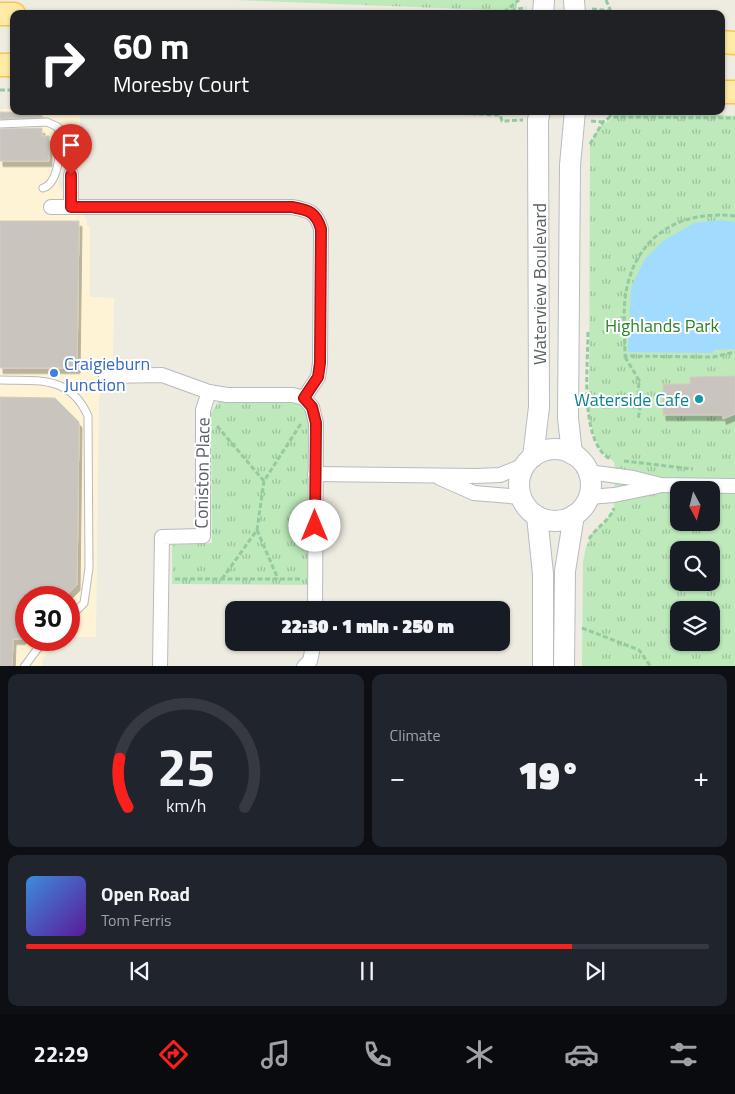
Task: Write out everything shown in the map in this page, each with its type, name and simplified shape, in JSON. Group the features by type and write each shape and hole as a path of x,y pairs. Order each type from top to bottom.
{"street":[{"name":"Waterview Boulevard","path":"572,454 568,418 570,165 575,115"},
{"name":"Waterview Boulevard","path":"529,461 539,407 539,116"},
{"path":"71,175 71,207"},
{"path":"51,207 292,207 310,210 317,217 321,229 320,363 318,377 308,403"},
{"path":"106,376 162,375 209,392 227,395 293,395 308,403 316,423 314,601"},
{"name":"Coniston Place","path":"160,666 162,537 203,536 203,410 209,392"},
{"path":"315,474 500,475 529,461 552,450 572,454 582,462 588,472 590,484 588,497 583,507 574,515 556,521 536,516 524,505 519,486 529,461"},
{"path":"588,472 614,469 661,485"},
{"path":"432,475 474,493 521,498"},
{"path":"588,497 614,495 661,485 735,486"},
{"path":"564,666 565,571 574,515"},
{"path":"536,516 543,574 542,666"},
{"path":"311,665 313,651"}],"lane":[{"path":"0,124 47,122 58,127 60,157 50,185 43,188"},
{"path":"0,380 42,381 60,385 78,398 88,416 89,568 84,603 80,607"},
{"path":"24,666 36,651"}],"path":[{"path":"508,10 519,0"},
{"path":"500,115 502,121 539,116"},
{"path":"575,115 603,122"},
{"path":"590,153 590,144 603,122 610,117 735,118"},
{"path":"638,419 640,380 625,356 627,288 635,264 644,249 670,224 714,215 735,216"},
{"path":"588,324 589,420 600,450 614,469 633,461 702,471"},
{"path":"625,356 713,356 735,352"},
{"path":"222,579 257,530 264,481 308,403"},
{"path":"203,410 264,481"},
{"path":"586,548 593,532 610,517 614,509 614,495"},
{"path":"257,530 278,579"},
{"path":"162,579 315,579"},
{"path":"582,620 582,628 639,650 650,666"}],"shaded area":[{"name":"Craigieburn Junction","path":"0,109 10,109 10,115 80,115 80,169 65,169 59,174 59,187 87,220 87,226 90,227 90,297 114,298 113,357 99,397 96,637 80,637 80,586 15,586 15,651 50,651 43,658 42,666 0,666"}],"green space":[{"path":"236,0 517,0 516,10"},
{"name":"Highlands Park","path":"618,115 735,116 735,666 582,666 583,562 586,547 593,532 604,524 614,509 614,462 600,450 589,420 590,144 599,127"},
{"path":"219,401 300,402 308,417 309,585 172,584 172,545 212,543 211,413"}],"water":[{"path":"721,220 735,222 735,349 714,350 713,353 628,352 631,288 644,260 663,241 694,223"}],"building":[{"path":"0,112 10,112 10,115 42,115 42,117 0,119"},
{"path":"42,128 42,136 49,136 49,161 0,161 0,129"},
{"path":"0,221 79,221 77,368 0,368"},
{"name":"Waterside Cafe","path":"735,376 735,414 723,419 723,415 663,415 663,384 690,384 690,377"},
{"path":"0,397 55,398 79,422 77,585 15,586 15,639 13,639 12,666 0,666"}],"place":[{"name":"Craigieburn Junction","path":"54,373"},
{"name":"Waterside Cafe","path":"699,399"}],"route":[{"path":"71,175 71,207 292,207 310,210 317,217 321,229 320,363 318,377 313,388 304,398 312,407 316,423 315,526"}]}
